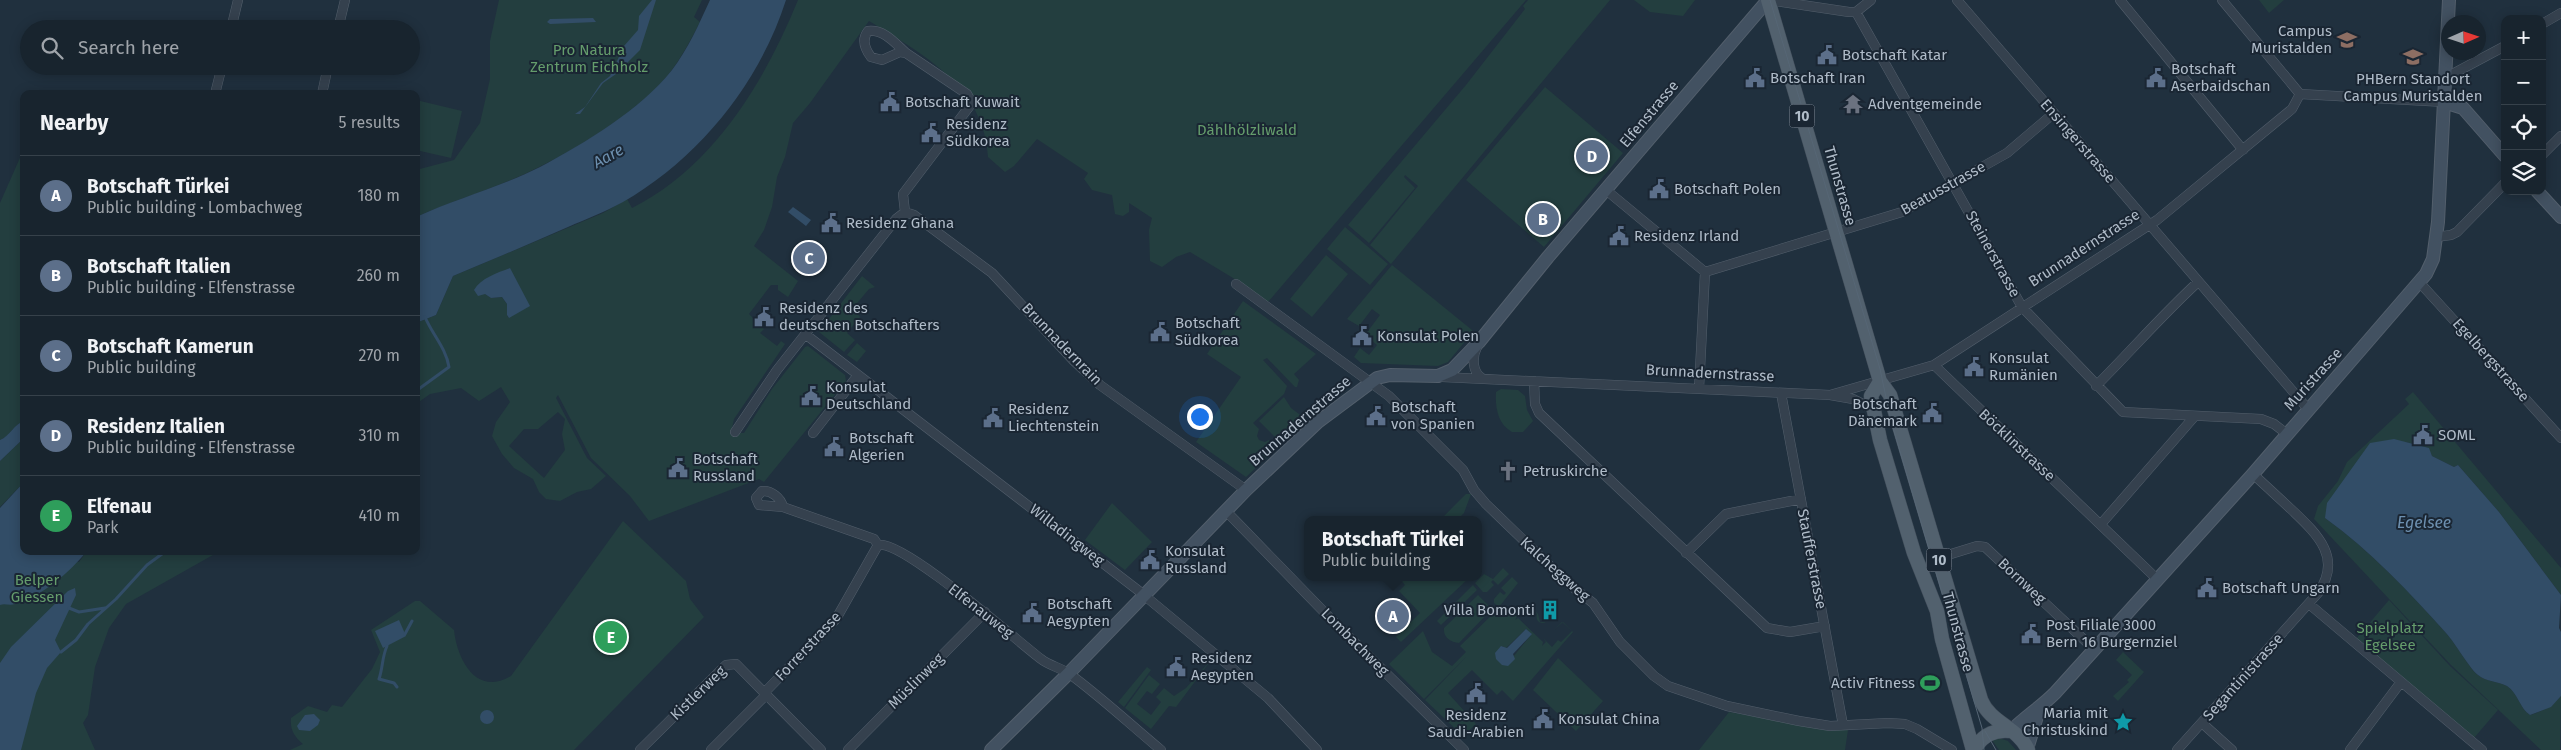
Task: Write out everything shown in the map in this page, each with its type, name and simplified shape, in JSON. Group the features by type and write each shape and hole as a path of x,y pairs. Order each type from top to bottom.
{"main road":[{"name":"Thunstrasse","path":"1768,0 1880,381 1890,396 1981,700 1990,716 2011,731 2024,743 2027,750"},
{"name":"Thunstrasse","path":"1880,381 1871,396 1873,409 1914,553 1936,611 1942,639 1974,750"},
{"path":"1974,750 1992,732 2011,731"}],"street":[{"path":"233,20 238,0"},
{"path":"340,20 345,0"},
{"path":"1768,0 1856,12 1871,0"},
{"name":"Elfenstrasse","path":"1438,376 1452,370 1479,342 1768,0"},
{"name":"Ensingerstrasse","path":"1957,0 2308,409"},
{"path":"2120,0 2243,150"},
{"path":"2222,0 2300,94 2444,102 2463,108 2501,151"},
{"name":"Muristrasse","path":"2011,731 2030,713 2038,710 2094,649 2253,474 2420,283 2433,259 2436,237 2449,0"},
{"name":"Steinerstrasse","path":"1856,12 2022,307 2124,414 2265,420 2274,424 2286,434"},
{"path":"2546,22 2561,13"},
{"path":"736,432 762,391 805,334 896,219 906,212 903,194 972,103 966,94 906,53 884,34 875,30 868,31 864,36 867,52 875,60 882,60 900,52 906,53"},
{"path":"2445,78 2501,48"},
{"path":"216,90 220,75"},
{"path":"323,90 326,75"},
{"name":"Brunnadernstrasse","path":"1830,395 1934,366 2150,225 2292,109 2300,94"},
{"name":"Beatusstrasse","path":"1705,272 1902,212 2007,153 2054,113"},
{"path":"2546,151 2561,136"},
{"path":"2436,237 2451,235 2457,232 2501,187"},
{"path":"1606,190 1705,272 1699,389"},
{"path":"2541,195 2561,218"},
{"name":"Brunnadernrain","path":"906,212 914,215 992,273 1100,385 1246,490"},
{"path":"2096,386 2127,357 2169,309 2198,282"},
{"name":"Egelbergstrasse","path":"2420,283 2561,438"},
{"name":"Kalcheggweg","path":"1236,284 1389,396 1463,470 1475,492 1570,585 1593,603 1620,642 1654,676 1668,686 1735,708 1826,726 1904,724 1918,729 1952,750"},
{"name":"Willadingweg","path":"805,334 1144,596 1268,698 1317,750"},
{"name":"Elfenstrasse","path":"1479,342 1474,353 1474,364 1477,374 1482,378"},
{"name":"Böcklinstrasse","path":"1934,366 2157,579"},
{"name":"Brunnadernstrasse","path":"991,750 1069,674 1246,490 1318,422 1371,381 1390,374 1830,395 1853,399 1873,409"},
{"path":"813,433 858,375"},
{"path":"1534,380 1535,404 1539,413 1770,630 1790,632 1825,626"},
{"name":"Staufferstrasse","path":"1781,393 1842,725"},
{"path":"2101,524 2194,417"},
{"name":"Segantinistrasse","path":"2178,750 2309,604 2322,588 2327,576 2328,558 2324,547 2314,531 2253,474"},
{"path":"1686,553 1726,514 1801,499"},
{"name":"Elfenauweg","path":"784,507 874,539 878,545 888,545 914,560 986,612 1042,661 1069,674 1162,750"},
{"name":"Lombachweg","path":"1226,511 1326,614 1464,750"},
{"name":"Forrerstrasse","path":"711,750 836,619 878,545"},
{"name":"Bornweg","path":"1938,558 1977,546 1985,547 2094,649"},
{"path":"2309,604 2482,750"},
{"name":"Müslinweg","path":"848,750 986,612"},
{"name":"Kistlerweg","path":"640,750 728,663 736,664 821,750"},
{"path":"2350,750 2401,682"},
{"name":"Muristrasse","path":"2027,750 2038,710"},
{"path":"2202,723 2232,750"}],"green space":[{"name":"Pro Natura Zentrum Eichholz","path":"499,0 702,0 694,17 700,22 680,59 661,84 614,123 539,167 509,181 420,215 420,169 454,160 480,123 490,79 490,41"},
{"name":"Dählhölzliwald","path":"798,0 1526,0 1268,302 1190,252 1176,257 1162,267 1150,261 1149,230 1152,218 1129,203 1129,212 1123,216 1115,214 1112,195 1092,190 1084,179 1088,173 1037,139 1014,166 1005,172 988,157 984,133 976,111 963,92 930,60 869,21 810,103 793,123 785,157 777,177 772,207 764,230 754,246 798,281 788,297 778,290 778,285 771,285 749,314 764,329 760,333 777,346 781,341 785,344 734,419 732,428 738,433 744,433 772,389 805,347 808,346 845,375 846,381 764,482 759,479 649,521 630,496 591,458 558,395 556,398 587,458 606,476 591,489 577,492 560,501 546,499 539,492 533,479 514,468 502,454 492,436 496,422 510,402 501,387 479,401 461,388 430,394 420,401 420,321 436,315 453,276 603,213 627,199 632,208 661,191 688,170 712,146 753,91 770,61","holes":["509,268 509,318 507,315 507,304 502,297 491,298 485,294","558,412 565,419 562,434 565,450 544,478 509,446 524,429 538,429"]},
{"path":"1528,0 1610,0 1391,264 1370,245 1418,186 1405,175 1404,177 1415,188 1369,243 1348,225 1466,85 1525,9 1523,6"},
{"path":"1634,0 1695,0 1683,16 1650,12"},
{"path":"2259,0 2284,0 2269,13"},
{"path":"1545,87 1623,153 1544,247 1466,180"},
{"path":"420,101 462,111 451,158 420,151"},
{"path":"20,158 20,423 0,440 0,203"},
{"path":"1345,227 1388,264 1370,285 1327,249"},
{"path":"1326,255 1348,274 1312,317 1290,299"},
{"path":"1392,265 1472,330 1473,332 1448,362 1438,366 1361,363 1354,357 1360,348 1369,355 1377,345 1365,335 1380,315 1372,309 1359,326 1347,319"},
{"path":"862,276 875,287 869,289 853,308 860,317 847,333 855,340 844,352 819,332"},
{"path":"1243,301 1316,354 1294,374 1299,380 1297,387 1267,358 1263,360 1287,386 1284,394 1253,423 1259,429 1257,436 1259,440 1265,442 1269,440 1277,448 1246,477 1196,442 1241,377 1207,354"},
{"path":"857,343 866,351 857,362 847,355"},
{"path":"1501,389 1518,390 1525,396 1527,410 1533,421 1523,432 1512,432 1503,425 1498,415 1496,398 1496,392"},
{"path":"2413,392 2561,568 2561,595 2499,512 2458,465 2454,467 2432,456 2428,448 2406,442 2325,518 2358,544 2403,587 2446,633 2474,672 2485,679 2500,683 2511,689 2530,715 2547,708 2561,696 2560,750 2541,750 2451,665 2314,519 2318,506 2338,481 2347,462 2409,404 2405,399"},
{"path":"1284,397 1291,408 1303,417 1278,440 1259,421"},
{"path":"20,442 20,486 0,507 0,461"},
{"path":"1466,494 1471,494 1461,516 1444,516"},
{"path":"1112,503 1152,542 1125,570 1085,540"},
{"name":"Belper Giessen","path":"0,507 20,544 20,555 44,555 79,562 84,555 213,555 126,604 109,628 95,667 88,715 83,723 95,750 0,750"},
{"path":"623,521 686,581 690,599 704,617 574,750 290,750 303,744 293,732 291,718 308,706 327,712 332,705 342,707 372,669 380,652 371,630 415,601 420,601 454,630 459,652 464,663 478,678 488,682 499,681 511,676"},
{"path":"1503,568 1509,574 1498,585 1493,580 1491,582 1494,585 1487,592 1483,592 1475,583 1482,581 1484,574 1493,579"},
{"path":"1512,577 1518,583 1499,607 1494,603 1494,599 1500,592 1504,595 1506,593 1501,588"},
{"path":"1402,581 1466,581 1401,642 1396,637 1420,613 1399,591 1405,585"},
{"path":"1473,585 1477,590 1441,625 1437,621"},
{"path":"1478,595 1492,609 1459,643 1453,642 1446,636 1444,628"},
{"name":"Spielplatz Egelsee","path":"2389,600 2450,666 2498,710 2474,738 2356,639"},
{"path":"1530,606 1538,614 1540,622 1538,621 1537,614"},
{"path":"1513,609 1522,618 1518,615 1515,620 1518,618 1543,642 1542,646 1546,642 1543,638 1552,647 1558,640 1561,642 1573,632 1513,701 1502,690 1497,695 1472,670 1448,693 1476,724 1463,736 1425,700 1467,656 1424,699 1389,664 1423,631 1432,652 1452,666 1466,652 1460,646 1496,611 1500,614 1504,611 1507,615","holes":["1526,629 1531,635 1513,657 1503,664 1497,655 1502,646 1506,648"]},
{"path":"2123,652 2144,672 2118,701 2113,696 2129,682 2127,680 2132,675 2116,660"},
{"path":"1558,658 1603,701 1576,731 1533,690"},
{"path":"1211,660 1176,707 1169,706 1151,729 1125,708 1149,675 1160,684 1152,694 1147,691 1137,704 1151,715 1161,702 1156,697 1164,688 1174,696 1186,688"},
{"path":"1147,667 1151,670 1124,707 1118,702"},
{"path":"1729,712 1826,729 1848,730 1845,750 1699,750"},
{"path":"1999,738 2008,741 2016,750 1999,750 1992,740"}],"water":[{"path":"652,0 656,0 640,50 616,74 603,83 580,114 575,114 585,107 601,83 610,76 624,46 638,30 639,16"},
{"name":"Aare","path":"710,0 786,0 760,61 743,89 701,141 677,164 651,184 609,209 453,276 436,315 420,321 420,215 510,181 540,167 611,125 659,85 678,62"},
{"path":"593,18 596,22 550,24 547,22 550,19"},
{"path":"793,207 811,220 806,226 788,212"},
{"path":"510,268 530,306 509,318 507,315 507,304 502,297 491,298 485,294 478,296 474,290 485,279"},
{"path":"20,424 20,442 0,461 0,440 7,436"},
{"name":"Egelsee","path":"2394,439 2429,448 2432,456 2454,467 2458,465 2499,512 2561,595 2559,628 2561,632 2561,696 2551,707 2530,715 2511,689 2478,675 2446,633 2403,587 2358,544 2325,518 2327,503 2370,443"},
{"path":"20,486 20,555 83,555 64,575 45,590 25,601 11,605 0,605 0,508"},
{"path":"75,588 76,595 55,640 61,652 47,668 36,693 21,750 0,750 0,663 11,647 68,591"},
{"path":"399,620 406,636 383,648 375,631"},
{"path":"1526,629 1532,634 1513,654 1515,659 1508,666 1502,665 1496,659 1495,653 1501,646 1507,648"},
{"path":"484,710 490,710 494,717 490,724 484,724 480,720 480,714"},
{"path":"314,714 320,720 318,725 310,731 299,730 297,726 305,715"}],"waterway":[{"path":"420,388 449,367 442,347 425,317"},
{"path":"61,652 76,640 88,624 116,599 147,565 161,555"},
{"path":"69,608 79,612 105,608"},
{"path":"405,634 412,621"},
{"path":"387,646 379,679 394,683 397,687"}],"tram line":[{"path":"1770,0 1880,369 1891,421 1982,728 1984,750"},
{"path":"1985,731 1996,750"}],"place":[{"name":"Campus Muristalden","path":"2347,40"},
{"name":"Botschaft Katar","path":"1827,55"},
{"name":"PHBern Standort Campus Muristalden","path":"2413,57"},
{"name":"Botschaft Iran","path":"1755,78"},
{"name":"Botschaft Aserbaidschan","path":"2156,78"},
{"name":"Botschaft Kuwait","path":"890,102"},
{"name":"Adventgemeinde","path":"1853,104"},
{"name":"Residenz Südkorea","path":"931,133"},
{"name":"Residenz Italien","path":"1592,156"},
{"name":"Botschaft Polen","path":"1659,189"},
{"name":"Botschaft Italien","path":"1543,219"},
{"name":"Residenz Ghana","path":"831,223"},
{"name":"Residenz Irland","path":"1619,236"},
{"name":"Botschaft Kamerun","path":"809,258"},
{"name":"Residenz des deutschen Botschafters","path":"764,317"},
{"name":"Botschaft Südkorea","path":"1160,332"},
{"name":"Konsulat Polen","path":"1362,336"},
{"name":"Konsulat Rumänien","path":"1974,367"},
{"name":"Konsulat Deutschland","path":"811,396"},
{"name":"Botschaft Dänemark","path":"1932,413"},
{"name":"Botschaft von Spanien","path":"1376,416"},
{"name":"Residenz Liechtenstein","path":"993,418"},
{"name":"SOML","path":"2423,435"},
{"name":"Botschaft Algerien","path":"834,447"},
{"name":"Botschaft Russland","path":"678,468"},
{"name":"Petruskirche","path":"1508,471"},
{"name":"Konsulat Russland","path":"1150,560"},
{"name":"Botschaft Ungarn","path":"2207,588"},
{"name":"Villa Bomonti","path":"1550,610"},
{"name":"Botschaft Aegypten","path":"1032,613"},
{"name":"Botschaft Türkei","path":"1393,616"},
{"name":"Post Filiale 3000 Bern 16 Burgernziel","path":"2031,634"},
{"name":"Elfenau","path":"611,637"},
{"name":"Residenz Aegypten","path":"1176,667"},
{"name":"Activ Fitness","path":"1930,683"},
{"name":"Residenz Saudi-Arabien","path":"1476,693"},
{"name":"Konsulat China","path":"1543,719"},
{"name":"Maria mit Christuskind","path":"2123,722"}]}
